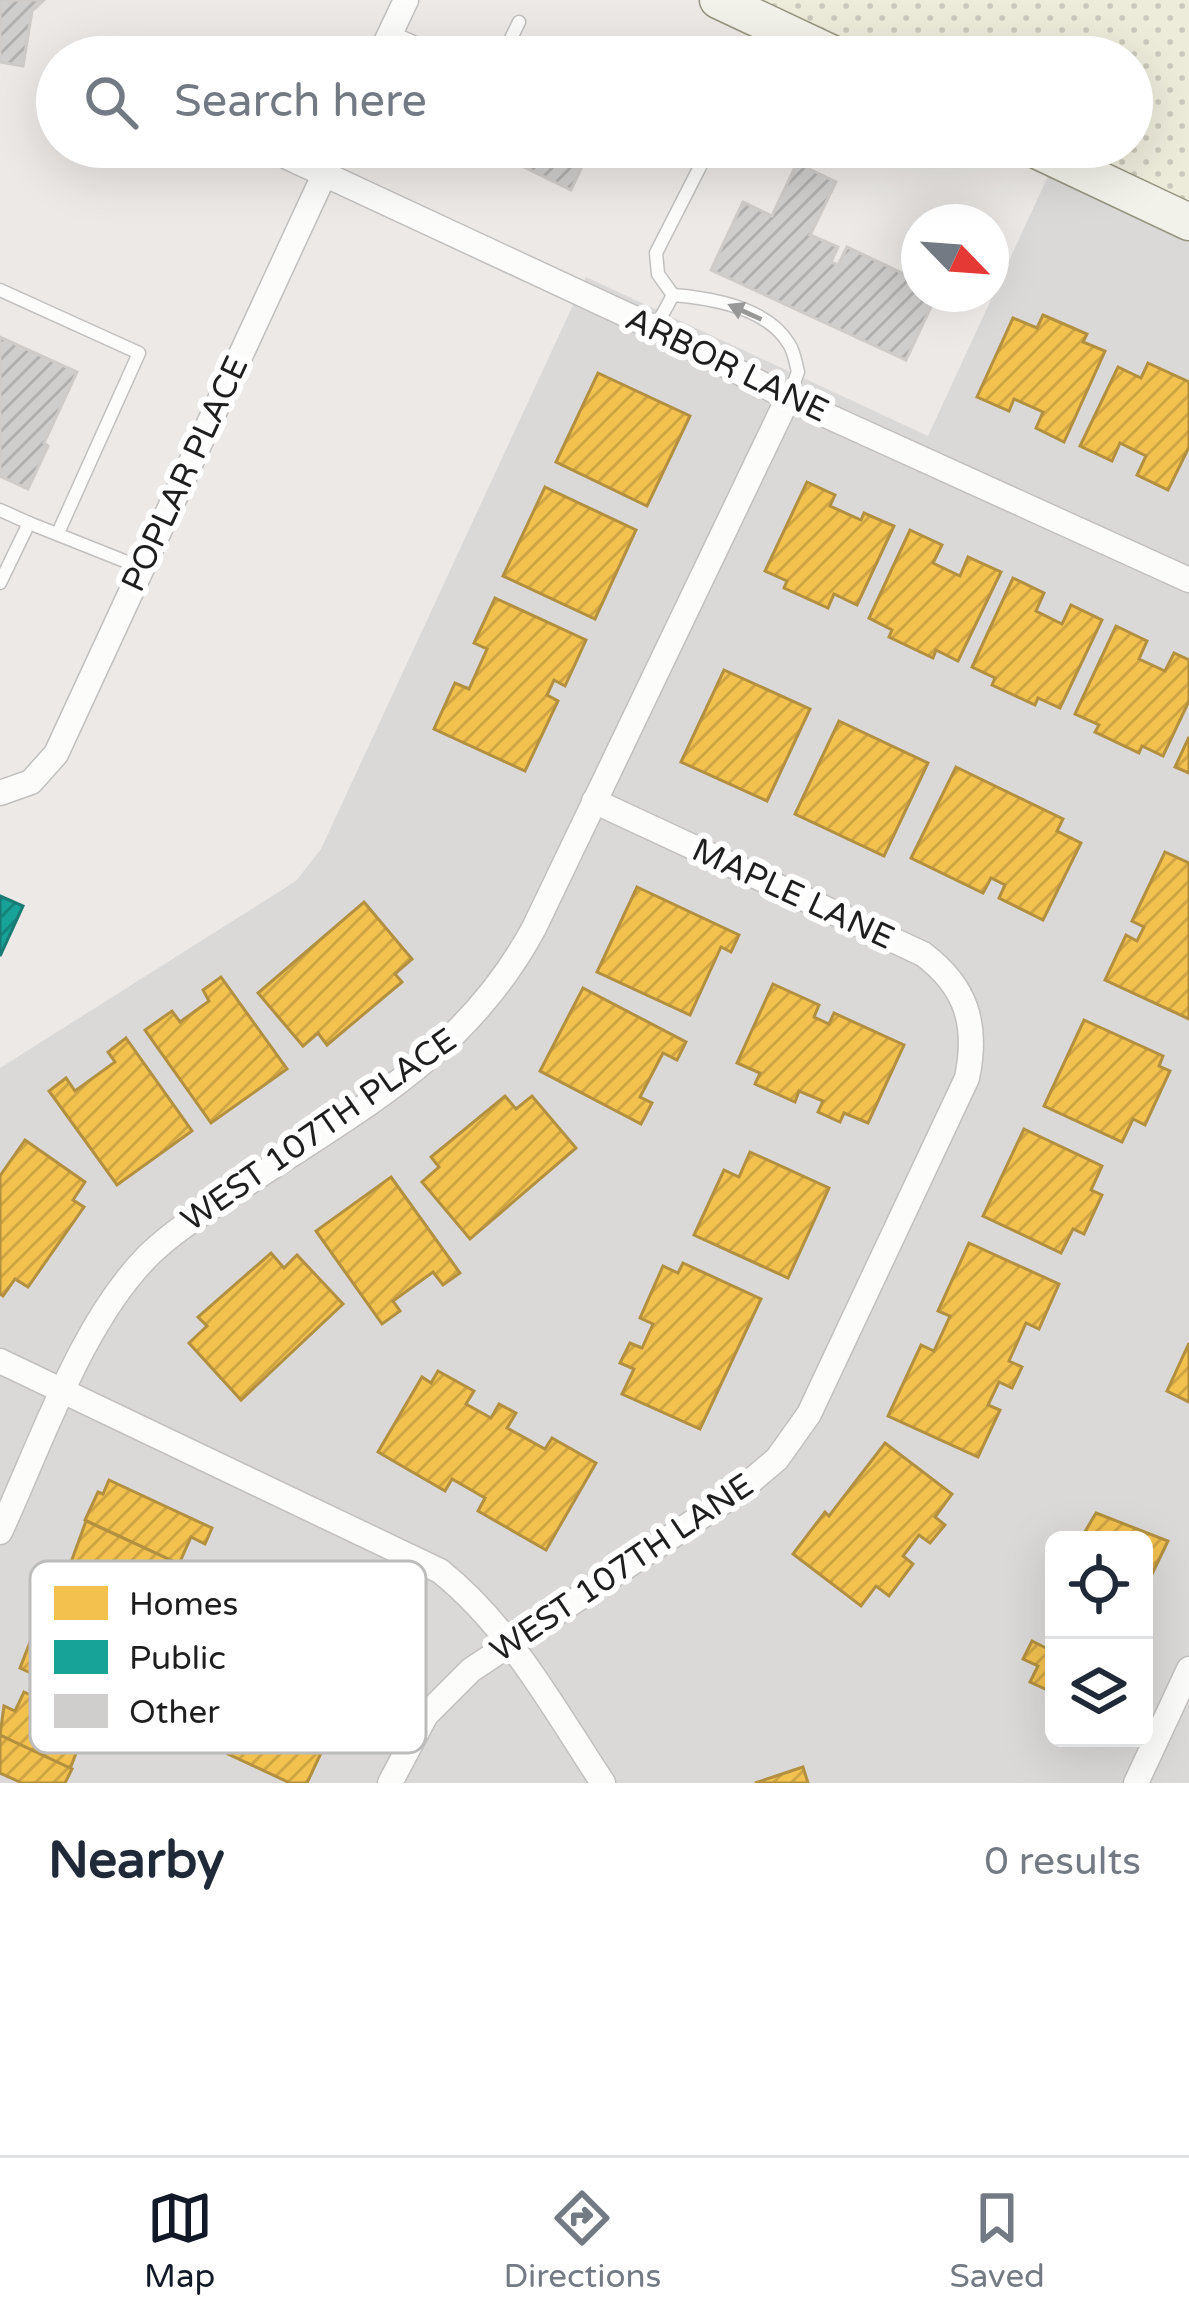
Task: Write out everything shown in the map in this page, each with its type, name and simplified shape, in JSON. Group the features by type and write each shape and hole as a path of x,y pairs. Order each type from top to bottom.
{"street":[{"path":"390,36 406,0"},
{"path":"718,0 794,36"},
{"name":"ARBOR LANE","path":"312,168 655,328 788,398 1189,580"},
{"name":"POPLAR PLACE","path":"9,790 31,782 56,754 328,168"},
{"path":"1075,168 1189,222"},
{"name":"WEST 107TH PLACE","path":"0,1532 103,1312 152,1252 422,1065 464,1028 521,952 788,398"},
{"name":"MAPLE LANE","path":"595,801 923,954 953,984 969,1012"},
{"name":"WEST 107TH LANE","path":"426,1715 471,1670 510,1642 758,1478 794,1437 822,1388 967,1078 972,1053 969,1012"},
{"path":"0,1361 424,1561"},
{"path":"426,1563 473,1598 510,1642 603,1783"},
{"path":"1136,1783 1189,1669"},
{"name":"WEST 107TH LANE","path":"390,1783 406,1753"}],"lane":[{"path":"512,36 519,22"},
{"path":"392,32 401,36"},
{"path":"699,168 656,253 658,274 673,295 732,305 764,320 789,342 798,372 788,398"},
{"path":"0,290 139,353 58,533"},
{"path":"655,328 673,295"},
{"path":"0,510 142,568"},
{"path":"0,583 29,524"}],"shaded area":[{"path":"724,0 1189,0 1189,218 1083,168 1153,168 1153,36 801,36"},
{"path":"1050,172 1189,237 1189,1783 0,1783 0,1068 296,881 321,849 586,277 928,436 985,312 1009,312 1009,261"}],"building: Homes":[{"path":"1043,315 1087,334 1083,342 1105,351 1064,442 1036,428 1043,412 1014,399 1009,411 977,397 1013,318 1037,328"},
{"path":"1148,363 1189,382 1189,447 1168,490 1137,475 1146,456 1120,443 1112,461 1080,446 1118,367 1141,378"},
{"path":"598,373 690,416 647,506 556,462"},
{"path":"807,482 835,495 830,506 861,520 864,513 894,526 857,605 834,594 828,608 784,588 787,581 765,571"},
{"path":"545,487 636,530 595,619 503,576"},
{"path":"910,530 942,545 933,563 960,576 968,557 1001,572 958,661 936,650 933,658 889,637 892,630 869,618"},
{"path":"1013,578 1044,593 1036,611 1062,624 1071,605 1102,620 1060,708 1038,698 1035,705 992,685 995,678 972,667"},
{"path":"495,598 586,640 565,686 554,680 547,695 558,701 525,771 434,729 455,683 469,689 487,649 474,643"},
{"path":"1116,626 1147,641 1139,659 1165,671 1174,653 1189,660 1189,701 1163,756 1142,746 1139,753 1095,732 1099,725 1075,714"},
{"path":"724,670 810,709 767,801 681,762"},
{"path":"839,721 928,763 884,856 795,814"},
{"path":"1189,737 1189,773 1175,767"},
{"path":"956,767 1063,819 1057,831 1081,843 1043,920 999,898 1005,885 991,878 983,893 911,858"},
{"path":"1165,852 1189,863 1189,1019 1105,980 1126,935 1137,941 1144,927 1132,921"},
{"path":"637,887 739,935 731,952 721,947 690,1015 597,972"},
{"path":"364,902 412,959 395,974 402,982 327,1045 318,1033 303,1046 258,993"},
{"path":"221,977 287,1069 211,1123 145,1030 172,1011 180,1022 209,1001 203,990"},
{"path":"773,984 819,1005 814,1017 829,1024 834,1013 904,1045 868,1123 844,1113 840,1122 818,1112 823,1101 799,1091 795,1102 755,1084 760,1073 737,1063"},
{"path":"583,988 686,1042 677,1060 663,1053 640,1097 652,1103 641,1124 540,1071"},
{"path":"1084,1020 1163,1056 1159,1066 1170,1071 1145,1125 1133,1119 1122,1142 1044,1106"},
{"path":"126,1038 192,1131 117,1185 49,1091 66,1078 75,1091 115,1062 108,1052"},
{"path":"505,1096 516,1109 532,1096 576,1148 470,1239 422,1182 439,1167 431,1157"},
{"path":"1024,1129 1102,1166 1091,1190 1102,1195 1084,1234 1073,1229 1061,1253 983,1216"},
{"path":"25,1140 85,1182 73,1200 84,1207 28,1287 15,1279 3,1296 0,1176"},
{"path":"750,1152 829,1188 788,1278 694,1235 724,1170 739,1177"},
{"path":"391,1177 460,1273 443,1285 433,1272 393,1301 400,1311 382,1324 316,1231"},
{"path":"969,1243 1059,1284 1039,1329 1026,1323 1009,1361 1022,1367 1012,1388 999,1382 988,1405 1000,1410 978,1457 888,1416 921,1345 934,1351 950,1316 938,1311"},
{"path":"271,1253 284,1268 297,1255 343,1304 241,1400 189,1343 207,1326 198,1317"},
{"path":"683,1263 761,1299 700,1429 622,1394 634,1369 620,1363 630,1343 642,1348 653,1324 640,1318 663,1266 678,1273"},
{"path":"1189,1343 1189,1402 1167,1391"},
{"path":"438,1371 474,1391 466,1404 491,1418 499,1404 516,1413 507,1428 545,1449 552,1438 596,1463 546,1550 478,1511 485,1498 452,1479 445,1491 378,1452 422,1377 431,1383"},
{"path":"885,1443 952,1494 935,1517 945,1525 930,1543 919,1535 903,1556 913,1564 889,1596 876,1586 861,1606 793,1554"},
{"path":"109,1480 212,1528 205,1544 191,1537 180,1561 173,1561 85,1520 98,1492 103,1494"},
{"path":"1096,1513 1142,1531 1085,1531"},
{"path":"86,1521 173,1561 71,1561"},
{"path":"1153,1535 1168,1541 1153,1572"},
{"path":"1032,1641 1045,1648 1045,1689 1030,1682 1038,1666 1023,1659"},
{"path":"30,1642 30,1673 20,1668"},
{"path":"24,1692 30,1695 30,1750 0,1735 4,1706 15,1711"},
{"path":"0,1735 72,1769 65,1783 22,1783 0,1773"},
{"path":"37,1753 76,1753 70,1769"},
{"path":"321,1753 307,1783 290,1783 228,1754"},
{"path":"803,1767 808,1783 755,1783"}],"building: Public":[{"path":"0,896 23,906 0,956"}],"building: Other":[{"path":"0,0 44,0 32,11 23,66 0,62"},
{"path":"526,168 581,168 571,190"},
{"path":"795,168 807,168 836,182 810,235 838,247 831,262 838,265 847,247 901,272 901,312 929,312 906,360 711,270 743,202 772,216"},
{"path":"0,337 77,372 28,489 0,476"}]}
